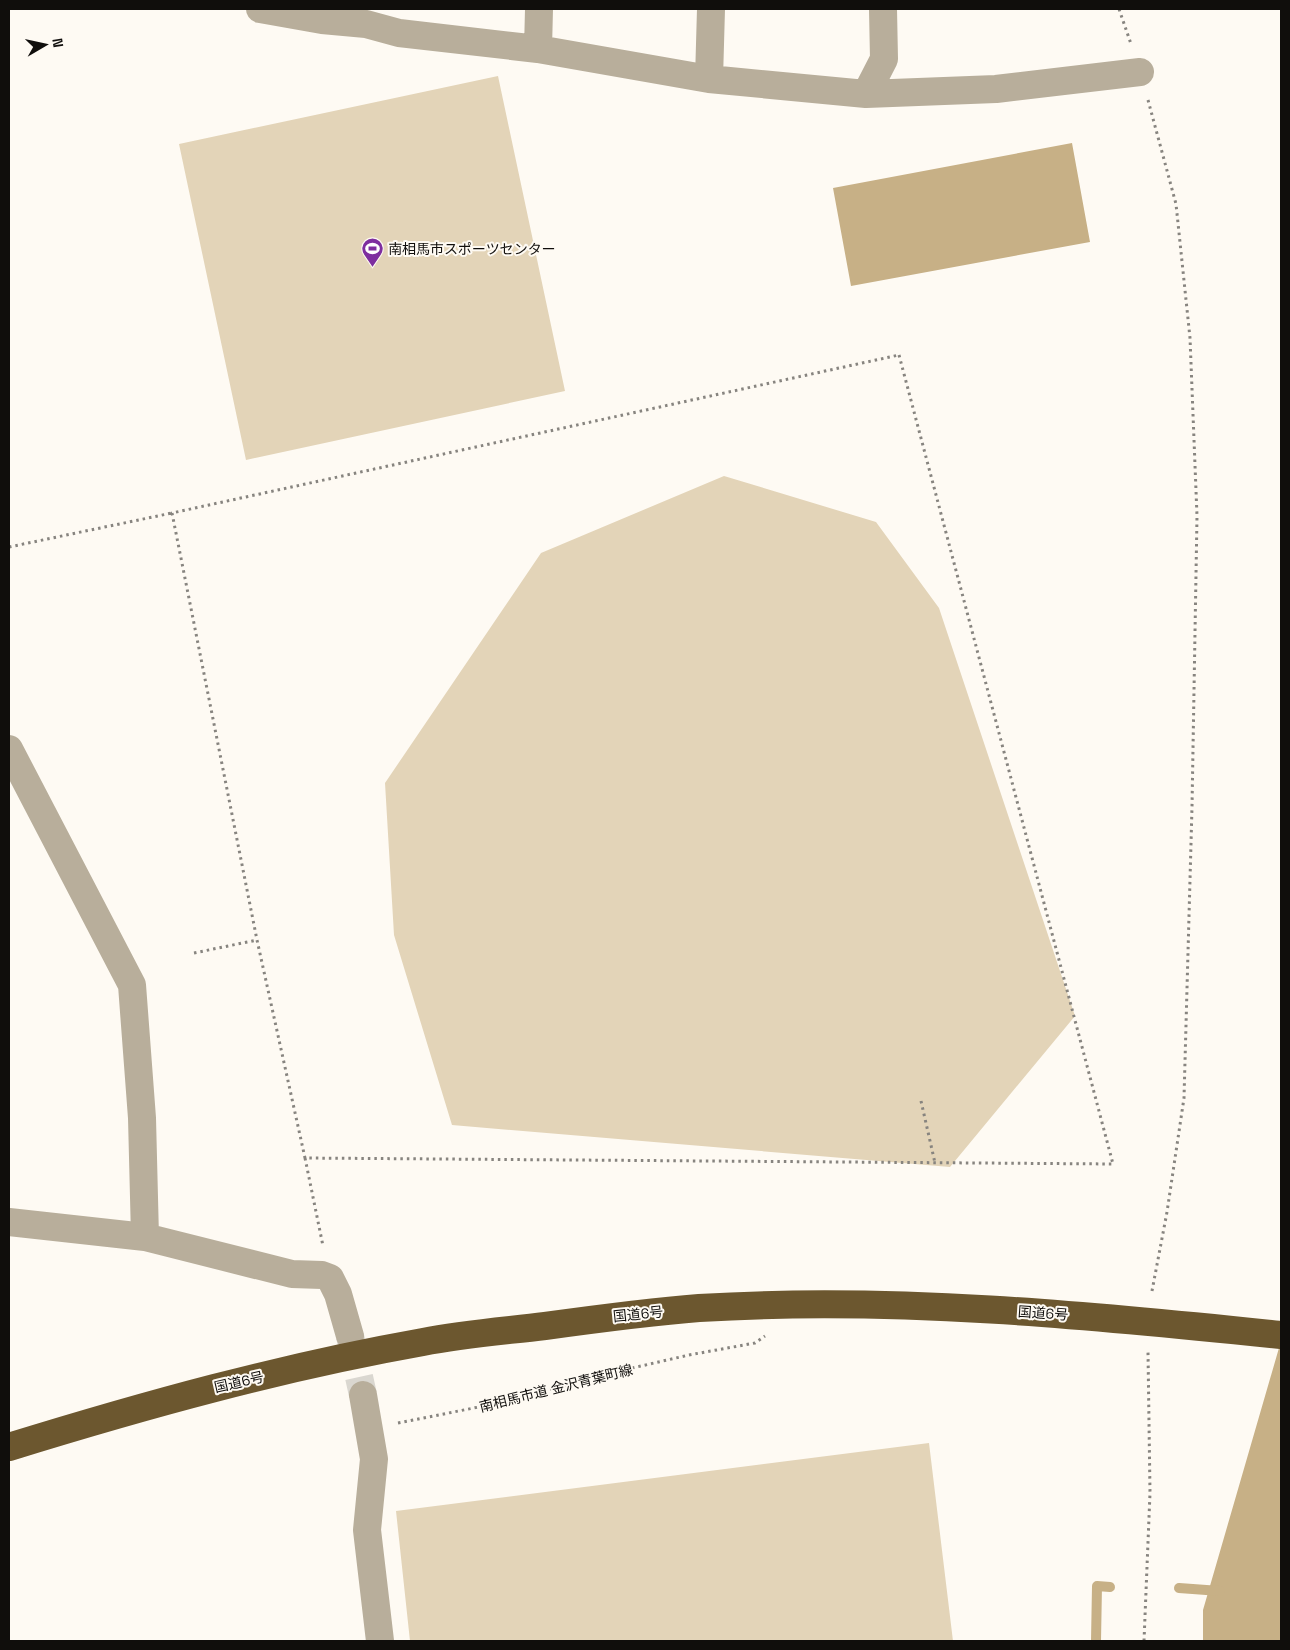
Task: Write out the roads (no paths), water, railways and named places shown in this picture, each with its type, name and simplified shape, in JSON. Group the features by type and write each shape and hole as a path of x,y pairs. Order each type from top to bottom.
{"highway":[{"name":"国道6号","path":"9,1447 211,1388 425,1341 619,1316 699,1308 809,1305 992,1309 1146,1321 1281,1335"}],"street":[{"path":"260,9 322,20 366,16 398,33 538,49 709,79 866,94 996,89 1140,72"},
{"path":"538,49 539,9"},
{"path":"709,79 711,9"},
{"path":"866,94 884,59 884,9"},
{"path":"9,748 132,985 142,1118 145,1237"},
{"path":"9,1222 145,1237 292,1274 314,1274 330,1278 338,1294 350,1336"},
{"path":"363,1395 374,1458 367,1530 380,1641"}],"waterway":[{"path":"1096,1641 1097,1586 1110,1587"},
{"path":"1179,1588 1220,1591"}],"tunnel":[{"path":"350,1336 363,1395"}],"place":[{"name":"南相馬市スポーツセンター","path":"372,268"}]}
